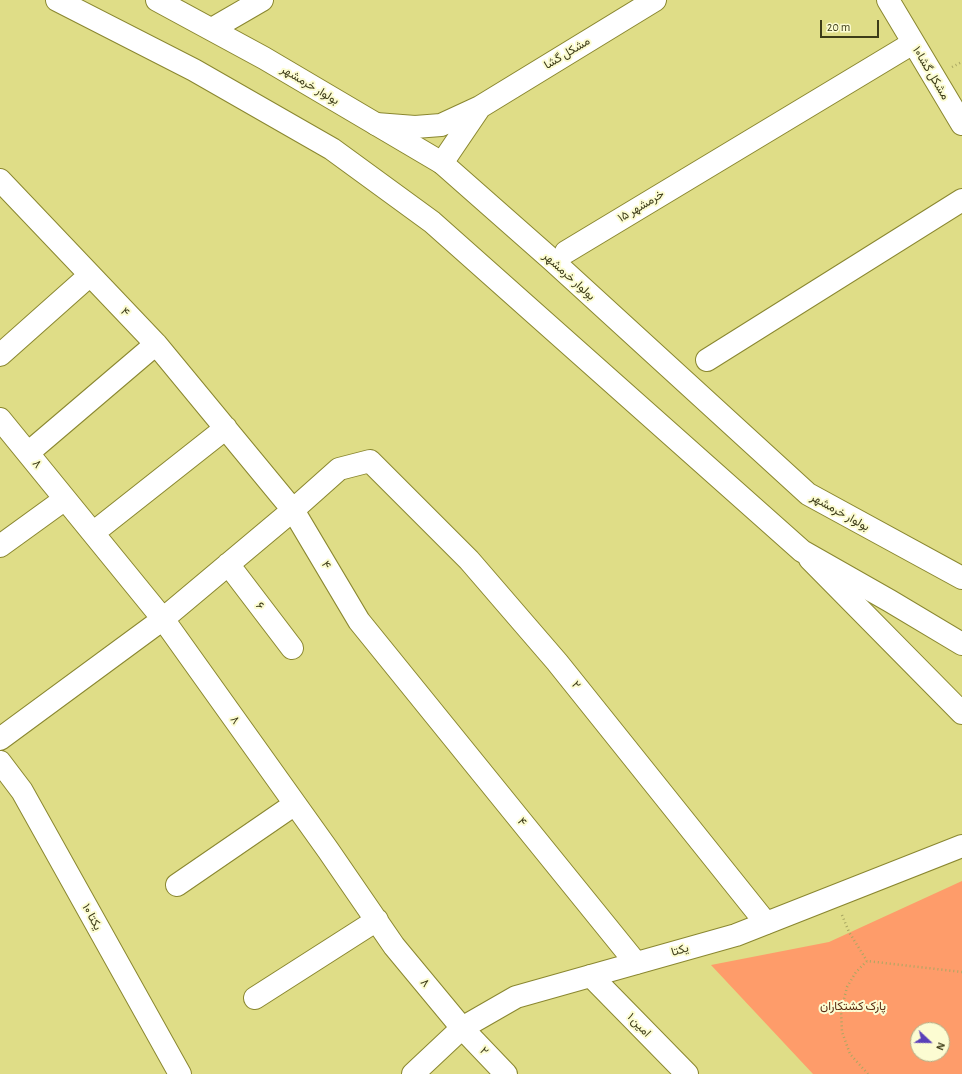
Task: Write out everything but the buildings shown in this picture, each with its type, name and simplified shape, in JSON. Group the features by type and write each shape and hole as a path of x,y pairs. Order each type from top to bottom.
{"street":[{"path":"56,0 194,70 332,149 432,222 802,551 962,713"},
{"name":"بولوار خرمشهر","path":"157,0 264,58 442,163 552,260 808,494 962,578"},
{"path":"212,29 262,0"},
{"name":"مشکل گشا","path":"376,124 415,127 441,125 480,107 655,0"},
{"name":"مشکل گشا۱۰","path":"888,0 962,124"},
{"name":"۱۵ خرمشهر","path":"566,252 913,43"},
{"path":"442,163 480,107"},
{"name":"۴","path":"4,192 90,275 156,344 294,510 359,620 636,963"},
{"path":"707,360 962,200"},
{"path":"0,355 90,275"},
{"path":"28,453 156,344"},
{"name":"۸","path":"0,419 163,619 394,946 462,1028"},
{"path":"93,533 226,428"},
{"name":"۲","path":"294,510 339,469 370,461 469,560 557,662 766,923"},
{"path":"0,546 65,499"},
{"path":"0,739 163,619 294,510"},
{"path":"802,551 962,644"},
{"name":"۶","path":"228,564 292,648"},
{"name":"۱۰ یکتا","path":"0,762 22,791 180,1074"},
{"path":"177,885 295,804"},
{"name":"یکتا","path":"413,1074 462,1028 516,997 736,934 962,846"},
{"path":"255,998 376,920"},
{"name":"امین ۱","path":"591,976 687,1074"},
{"name":"۲","path":"462,1028 506,1074"}],"path":[{"path":"833,896 850,932 867,961"},
{"path":"867,961 962,972"},
{"path":"867,961 856,972 847,987 841,1011 842,1032 850,1054 868,1074"}],"green space":[{"name":"پارک کشتکاران","path":"962,881 962,1074 813,1074 711,965 829,942"}]}
